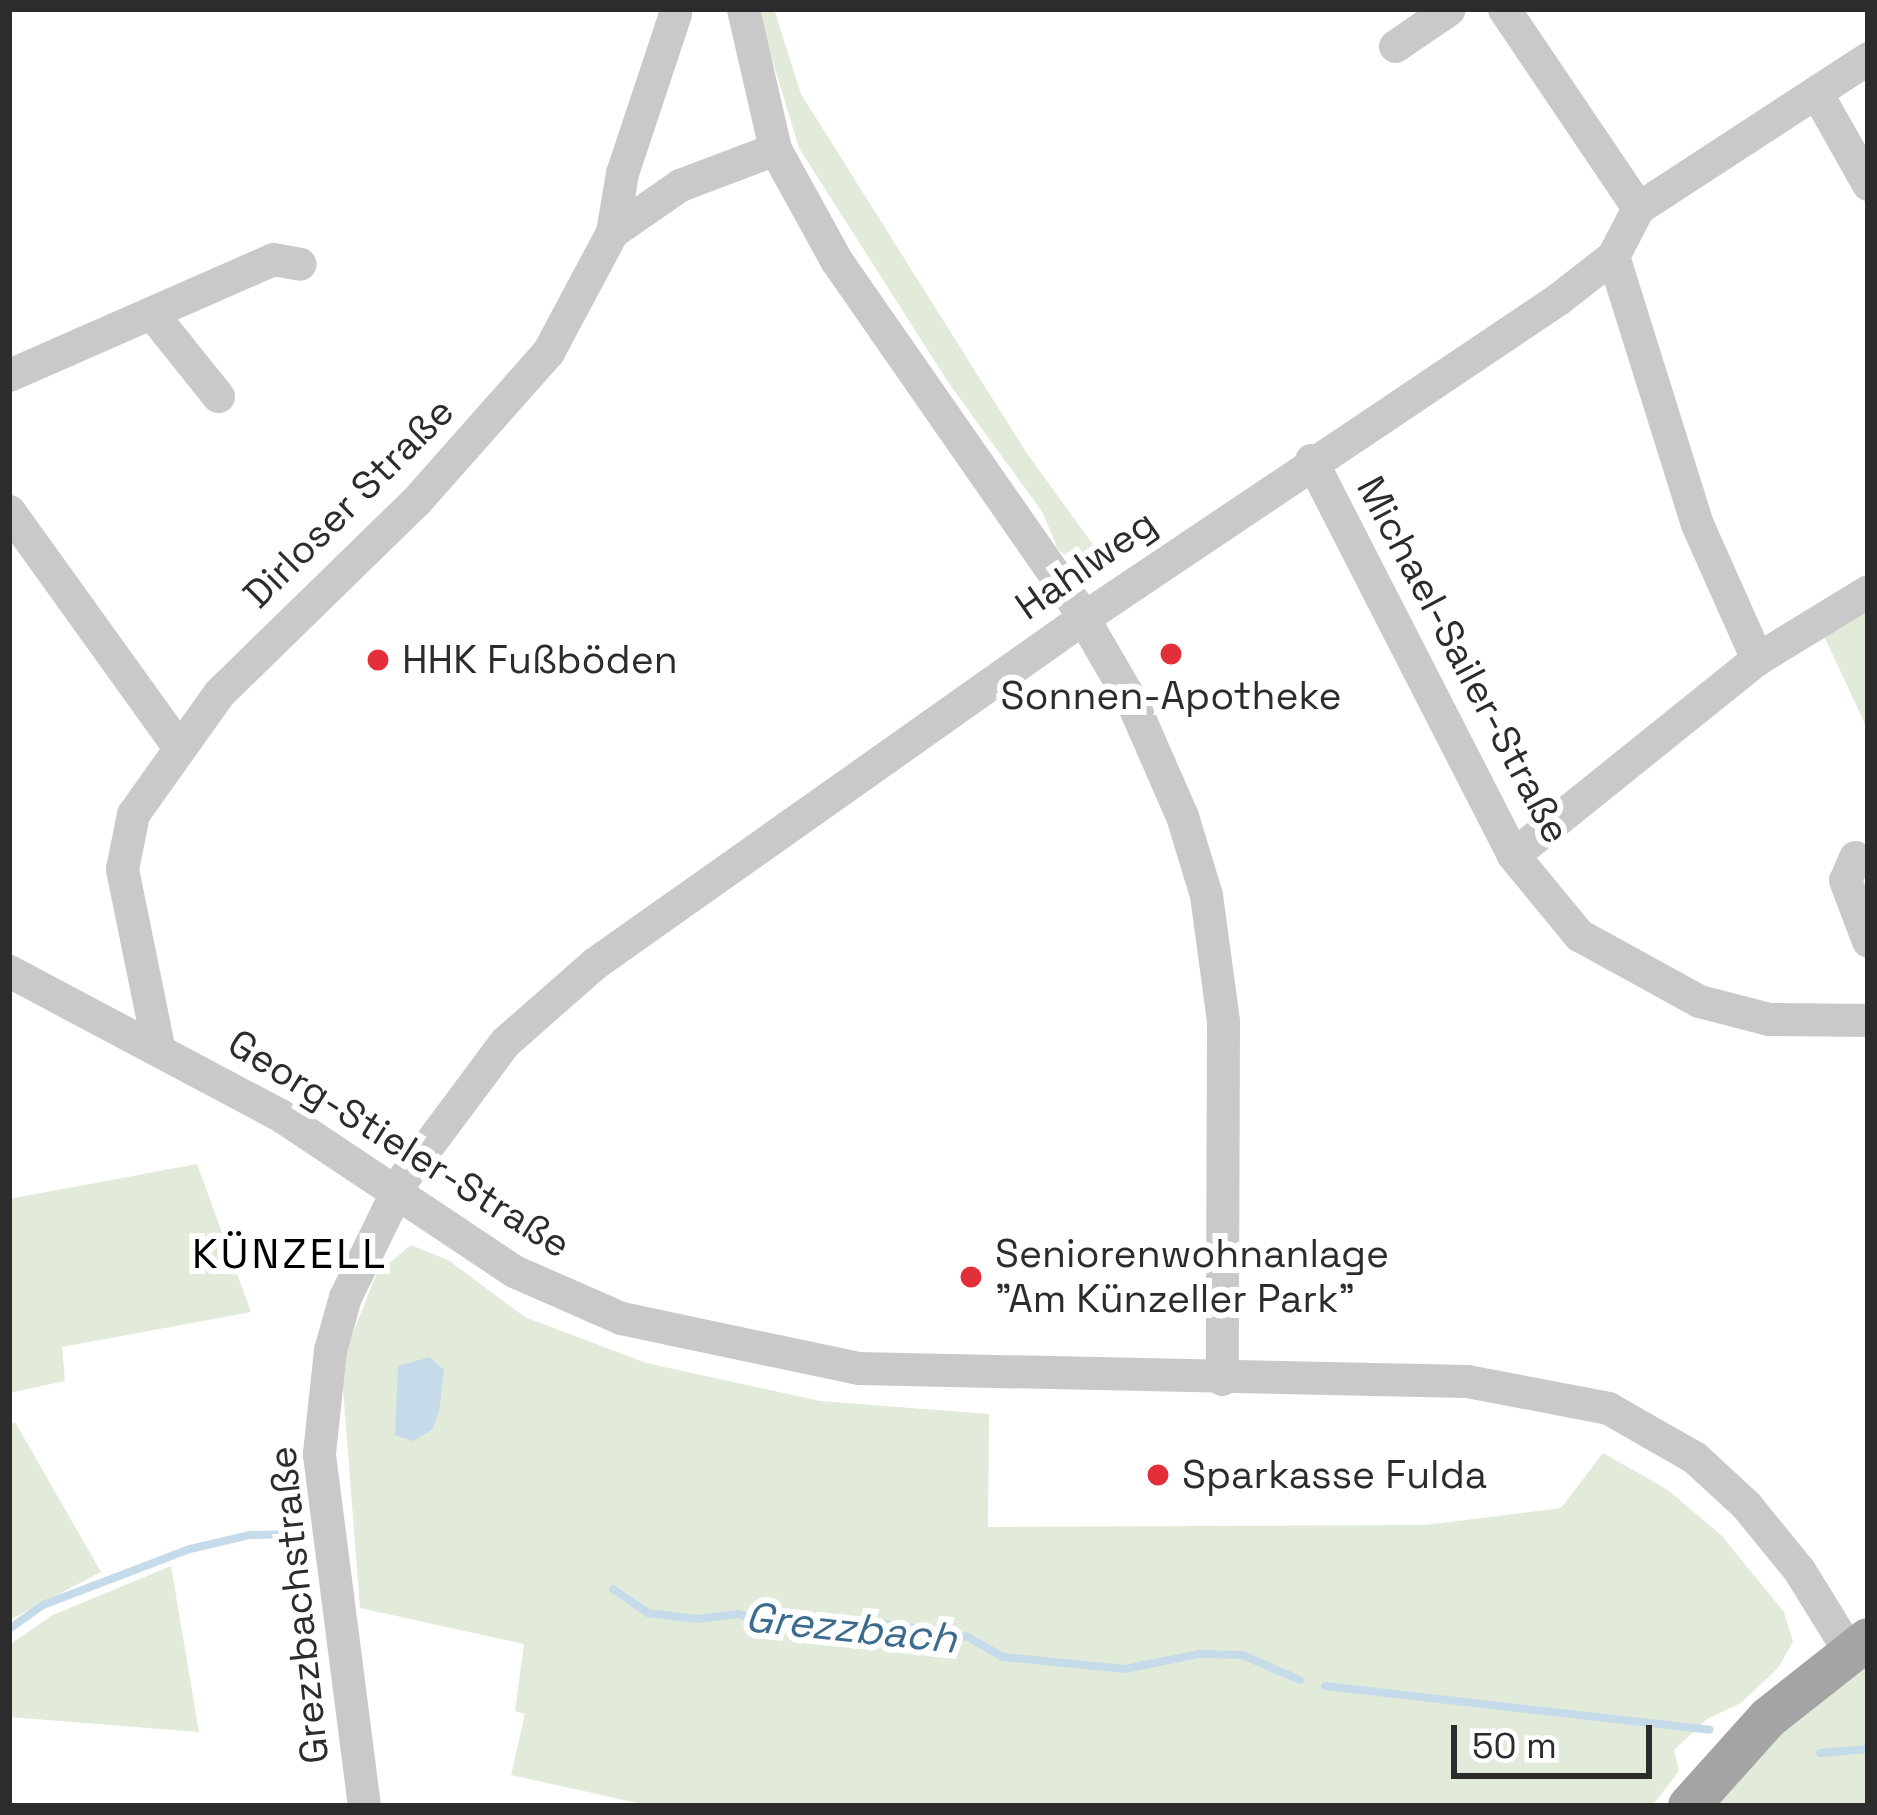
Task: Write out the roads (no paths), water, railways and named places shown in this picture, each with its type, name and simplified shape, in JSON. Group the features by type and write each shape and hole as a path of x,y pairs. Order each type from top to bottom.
{"main road":[{"path":"1689,1806 1768,1718 1858,1645"}],"street":[{"path":"743,9 776,149 836,260 1083,618 1159,760 1206,896 1223,1021 1222,1379"},
{"path":"1395,46 1449,9"},
{"path":"1504,9 1638,208"},
{"name":"Dirloser Straße","path":"158,1046 122,869 133,814 178,746 296,613 506,406 548,352 612,232 622,173 675,14"},
{"name":"Hahlweg","path":"395,1193 540,1006 1083,618 1613,256 1638,208 1868,58"},
{"path":"1816,92 1868,184"},
{"path":"612,232 680,185 776,149"},
{"path":"1613,256 1697,524 1757,659"},
{"path":"9,376 272,259 300,264"},
{"path":"153,315 218,396"},
{"name":"Michael-Sailer-Straße","path":"1311,460 1513,855 1580,935 1699,1001 1769,1019 1868,1020"},
{"path":"9,511 178,746"},
{"path":"1513,855 1757,659 1868,591"},
{"path":"1855,857 1845,880 1868,940"},
{"name":"Georg-Stieler-Straße","path":"9,971 158,1046 514,1271 577,1301 755,1350 858,1368 1467,1381 1608,1408 1694,1457 1746,1505 1858,1645"},
{"name":"Grezzbachstraße","path":"364,1806 320,1436 345,1297 395,1193"}],"water":[{"path":"430,1357 444,1370 439,1412 432,1430 412,1441 395,1435 398,1366"}],"waterway":[{"name":"Grezzbach","path":"9,1629 43,1605 190,1549 250,1535 303,1534"},
{"name":"Grezzbach","path":"613,1589 648,1613 697,1619 738,1614 813,1633 869,1621 968,1637 1003,1657 1125,1669 1199,1654 1242,1655 1300,1680"},
{"name":"Grezzbach","path":"1325,1686 1709,1730"},
{"name":"Grezzbach","path":"1820,1753 1868,1749"}],"place":[{"name":"Sonnen-Apotheke","path":"1171,654"},
{"name":"HHK Fußböden","path":"378,660"},
{"name":"Seniorenwohnanlage \"Am Künzeller Park\"","path":"971,1277"},
{"name":"Sparkasse Fulda","path":"1158,1475"}],"district":[{"name":"KÜNZELL","path":"290,1254"}]}
